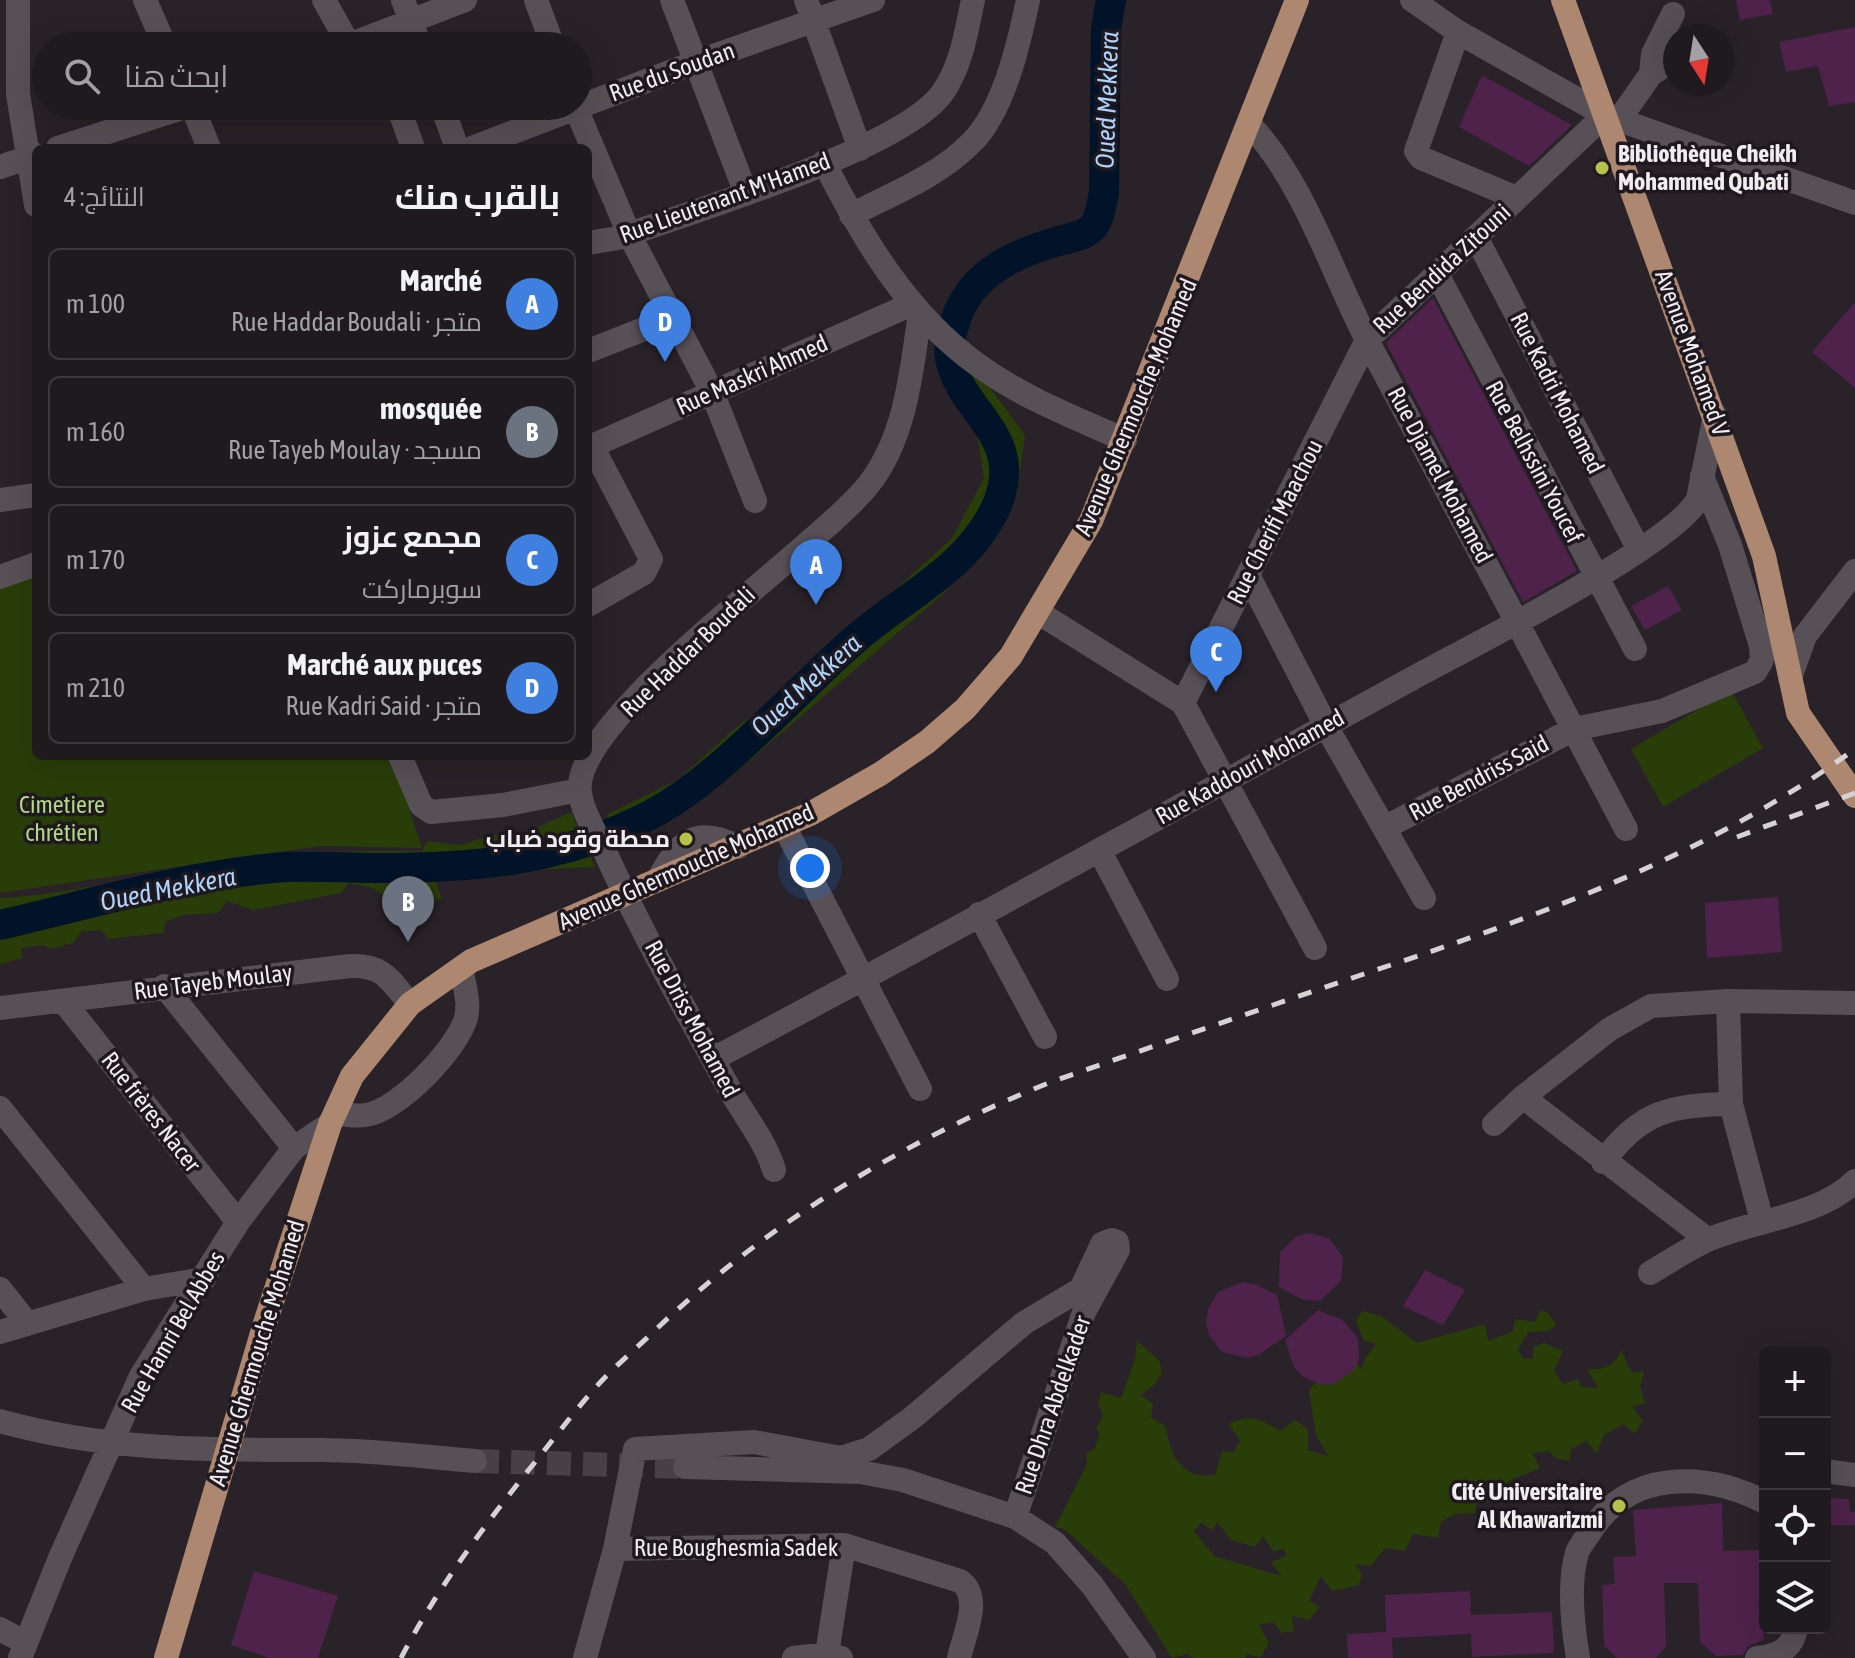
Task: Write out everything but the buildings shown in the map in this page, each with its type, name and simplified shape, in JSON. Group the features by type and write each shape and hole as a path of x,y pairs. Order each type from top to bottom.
{"main road":[{"name":"Avenue Ghermouche Mohamed","path":"166,1658 265,1323 332,1119 352,1076 410,1004 461,969 624,893 784,826 880,774 927,742 965,709 1011,656 1091,521 1297,0"},
{"name":"Avenue Mohamed V","path":"1563,0 1611,118 1764,556 1798,713 1855,796"}],"street":[{"path":"0,167 32,156 18,94 18,0"},
{"path":"145,0 159,32"},
{"path":"324,0 341,32"},
{"path":"384,32 406,10 465,0"},
{"path":"536,0 548,32"},
{"path":"672,0 745,191"},
{"name":"Rue du Soudan","path":"592,100 696,62 810,11 873,0"},
{"name":"Rue Lieutenant M'Hamed","path":"592,242 629,234 860,149 916,117 941,95 958,67 973,0"},
{"path":"851,215 932,174 973,141 996,103 1018,46 1028,0"},
{"path":"1412,0 1458,32 1611,118 1855,203"},
{"path":"406,10 415,32"},
{"path":"810,11 860,149"},
{"path":"1651,74 1653,54 1673,14"},
{"name":"Rue Bendida Zitouni","path":"1458,32 1416,151 1421,158 1517,198"},
{"path":"1651,74 1663,66"},
{"name":"Rue Bendida Zitouni","path":"1367,340 1517,198 1611,118 1651,74"},
{"path":"71,144 146,120"},
{"path":"196,120 207,144"},
{"path":"403,120 412,144"},
{"path":"447,120 456,144"},
{"name":"Rue du Soudan","path":"482,144 541,120"},
{"path":"582,120 592,144"},
{"name":"Rue Djamel Mohamed","path":"1250,125 1279,160 1367,340 1519,620 1626,829"},
{"path":"592,145 629,234 712,392 755,501"},
{"path":"824,162 851,215 921,314 977,365 1026,395 1125,440"},
{"name":"Rue Kadri Mohamed","path":"1476,237 1639,550"},
{"name":"Rue Belhssini Youcef","path":"1437,274 1635,649"},
{"name":"Rue Maskri Ahmed","path":"592,603 644,573 651,559 592,446 712,392 921,314"},
{"name":"Rue Haddar Boudali","path":"592,756 614,723 696,637 839,515 869,484 889,452 921,314"},
{"path":"592,349 675,317"},
{"name":"Rue Cherifi Maachou","path":"1183,703 1367,340"},
{"name":"Rue Kaddouri Mohamed","path":"713,1059 1519,620 1639,550 1691,512 1715,415"},
{"name":"Rue Bendriss Said","path":"1384,828 1588,723 1628,720 1662,711 1755,672 1762,660 1761,646 1730,545 1702,476"},
{"path":"0,500 32,496"},
{"path":"0,577 32,565"},
{"path":"1790,678 1805,636 1855,571"},
{"path":"1248,575 1326,726 1424,898"},
{"path":"1039,613 1183,703 1315,948"},
{"path":"402,760 421,805 431,812 580,795"},
{"name":"Rue Haddar Boudali","path":"580,795 589,760"},
{"name":"Rue Driss Mohamed","path":"580,795 624,893 774,1170"},
{"path":"784,826 920,1089"},
{"path":"1099,850 1167,979"},
{"path":"979,914 1045,1037"},
{"name":"Rue Tayeb Moulay","path":"0,1008 64,1002 164,986 371,966 382,971 410,1004"},
{"path":"332,1119 366,1115 386,1107 407,1094 450,1046 466,1018 468,1005 461,969"},
{"path":"164,986 294,1148"},
{"path":"1728,1001 1731,1104 1762,1221"},
{"path":"1494,1124 1523,1097 1610,1029 1651,1006 1728,1001 1855,1003"},
{"name":"Rue frères Nacer","path":"64,1002 238,1222"},
{"path":"1523,1097 1603,1162 1708,1240"},
{"path":"1603,1162 1623,1134 1646,1119 1666,1110 1731,1104"},
{"path":"0,1108 144,1289"},
{"name":"Rue Hamri Bel Abbes","path":"23,1650 130,1399 238,1222 294,1148 332,1119"},
{"path":"1650,1273 1708,1240 1824,1201 1843,1192 1855,1181"},
{"path":"0,1332 144,1289 204,1279"},
{"path":"0,1289 27,1323"},
{"name":"Rue Dhra Abdelkader","path":"615,1549 635,1449 754,1442 841,1458 869,1449 912,1418 1024,1323 1082,1298 1015,1517"},
{"path":"0,1421 96,1443 250,1452 325,1450 475,1461"},
{"path":"685,1467 860,1472 903,1480 1015,1517 1055,1543 1092,1585 1144,1658"},
{"path":"1831,1472 1855,1475"},
{"path":"1578,1658 1572,1620 1577,1553 1605,1509 1644,1485 1703,1481 1759,1500"},
{"path":"794,1658 834,1656 844,1545"},
{"name":"Rue Boughesmia Sadek","path":"615,1549 844,1545 967,1587 971,1606 959,1658"},
{"path":"585,1658 615,1549"},
{"path":"0,1629 23,1650"},
{"path":"1757,1658 1786,1650 1795,1634"}],"green space":[{"path":"943,353 989,386 1025,435 1017,494 1004,497 1011,503 994,539 945,592 727,780 674,819 621,844 619,836 629,830 611,828 606,815 679,779 733,730 779,696 952,538 984,478 976,428","holes":["967,545 949,580 930,584 909,610 878,617 851,648 836,674 770,722 745,751 695,791 679,795 678,808 634,828 637,817 660,805 673,808 677,792 733,759 769,715 826,675 869,622 878,616 890,611 906,607 924,579 944,580 950,555"]},
{"name":"Cimetiere chrétien","path":"32,573 32,760 392,760 422,848 319,846 0,893 0,584"},
{"path":"1731,690 1763,748 1663,807 1631,749"},
{"path":"571,812 595,867 433,874 442,899 393,903 373,888 349,883 341,893 253,910 227,901 218,913 183,915 165,922 164,933 108,939 101,930 82,931 73,943 51,949 44,945 21,948 23,958 0,964 0,898 59,892 281,854 422,851 427,841 459,845 501,833 518,836"},
{"path":"1540,1310 1548,1313 1557,1325 1548,1331 1529,1332 1518,1349 1523,1359 1533,1358 1533,1347 1544,1343 1563,1351 1554,1371 1563,1384 1578,1379 1581,1387 1598,1388 1587,1369 1608,1366 1621,1350 1632,1373 1644,1371 1640,1387 1645,1403 1632,1407 1643,1420 1635,1434 1623,1424 1604,1435 1597,1453 1586,1441 1570,1450 1570,1461 1556,1458 1549,1451 1532,1453 1540,1468 1509,1481 1494,1503 1477,1499 1475,1513 1455,1514 1441,1522 1438,1538 1413,1534 1405,1551 1385,1548 1371,1566 1355,1564 1362,1574 1359,1585 1332,1591 1321,1576 1309,1601 1320,1607 1309,1620 1292,1616 1294,1631 1281,1633 1273,1622 1259,1625 1269,1643 1260,1658 1248,1654 1245,1658 1193,1658 1187,1654 1172,1658 1125,1584 1064,1529 1055,1527 1087,1464 1086,1454 1094,1449 1100,1434 1096,1428 1103,1415 1098,1403 1101,1392 1121,1398 1135,1359 1137,1341 1159,1360 1162,1373 1155,1384 1141,1395 1153,1404 1151,1417 1165,1426 1174,1455 1185,1469 1215,1475 1222,1451 1234,1452 1240,1440 1228,1424 1243,1419 1260,1420 1280,1431 1295,1420 1308,1429 1308,1450 1328,1456 1316,1435 1309,1391 1322,1373 1353,1356 1361,1370 1376,1344 1364,1341 1356,1321 1362,1311 1381,1316 1417,1343 1485,1324 1488,1341 1513,1331 1515,1319 1535,1322","holes":["1217,1522 1231,1540 1255,1547 1263,1536 1273,1551 1284,1549 1286,1556 1271,1562 1281,1576 1214,1556 1194,1531 1201,1523 1212,1530"]}],"waterway":[{"name":"Oued Mekkera","path":"0,925 136,892 239,872 298,867 482,864 551,852 584,843 652,814 704,779 852,642 952,565 985,527 997,505 1004,481 1003,460 998,442 956,377 949,353 951,336 965,299 986,276 1025,252 1083,234 1096,222 1104,193 1106,29 1111,0"}],"tunnel":[{"path":"475,1461 685,1467"}],"railway":[{"path":"401,1658 444,1585 476,1539 602,1380 739,1258 837,1190 941,1131 1051,1082 1490,931 1617,881 1739,822 1798,788 1855,749"},
{"path":"1737,837 1855,793"}],"place":[{"name":"Bibliothèque Cheikh Mohammed Qubati","path":"1602,168"},
{"name":"Marché aux puces","path":"665,362"},
{"name":"Marché","path":"816,605"},
{"name":"مجمع عزوز","path":"1216,692"},
{"name":"محطة وقود ضباب","path":"686,839"},
{"name":"mosquée","path":"408,942"},
{"name":"Cité Universitaire Al Khawarizmi","path":"1619,1506"}]}
